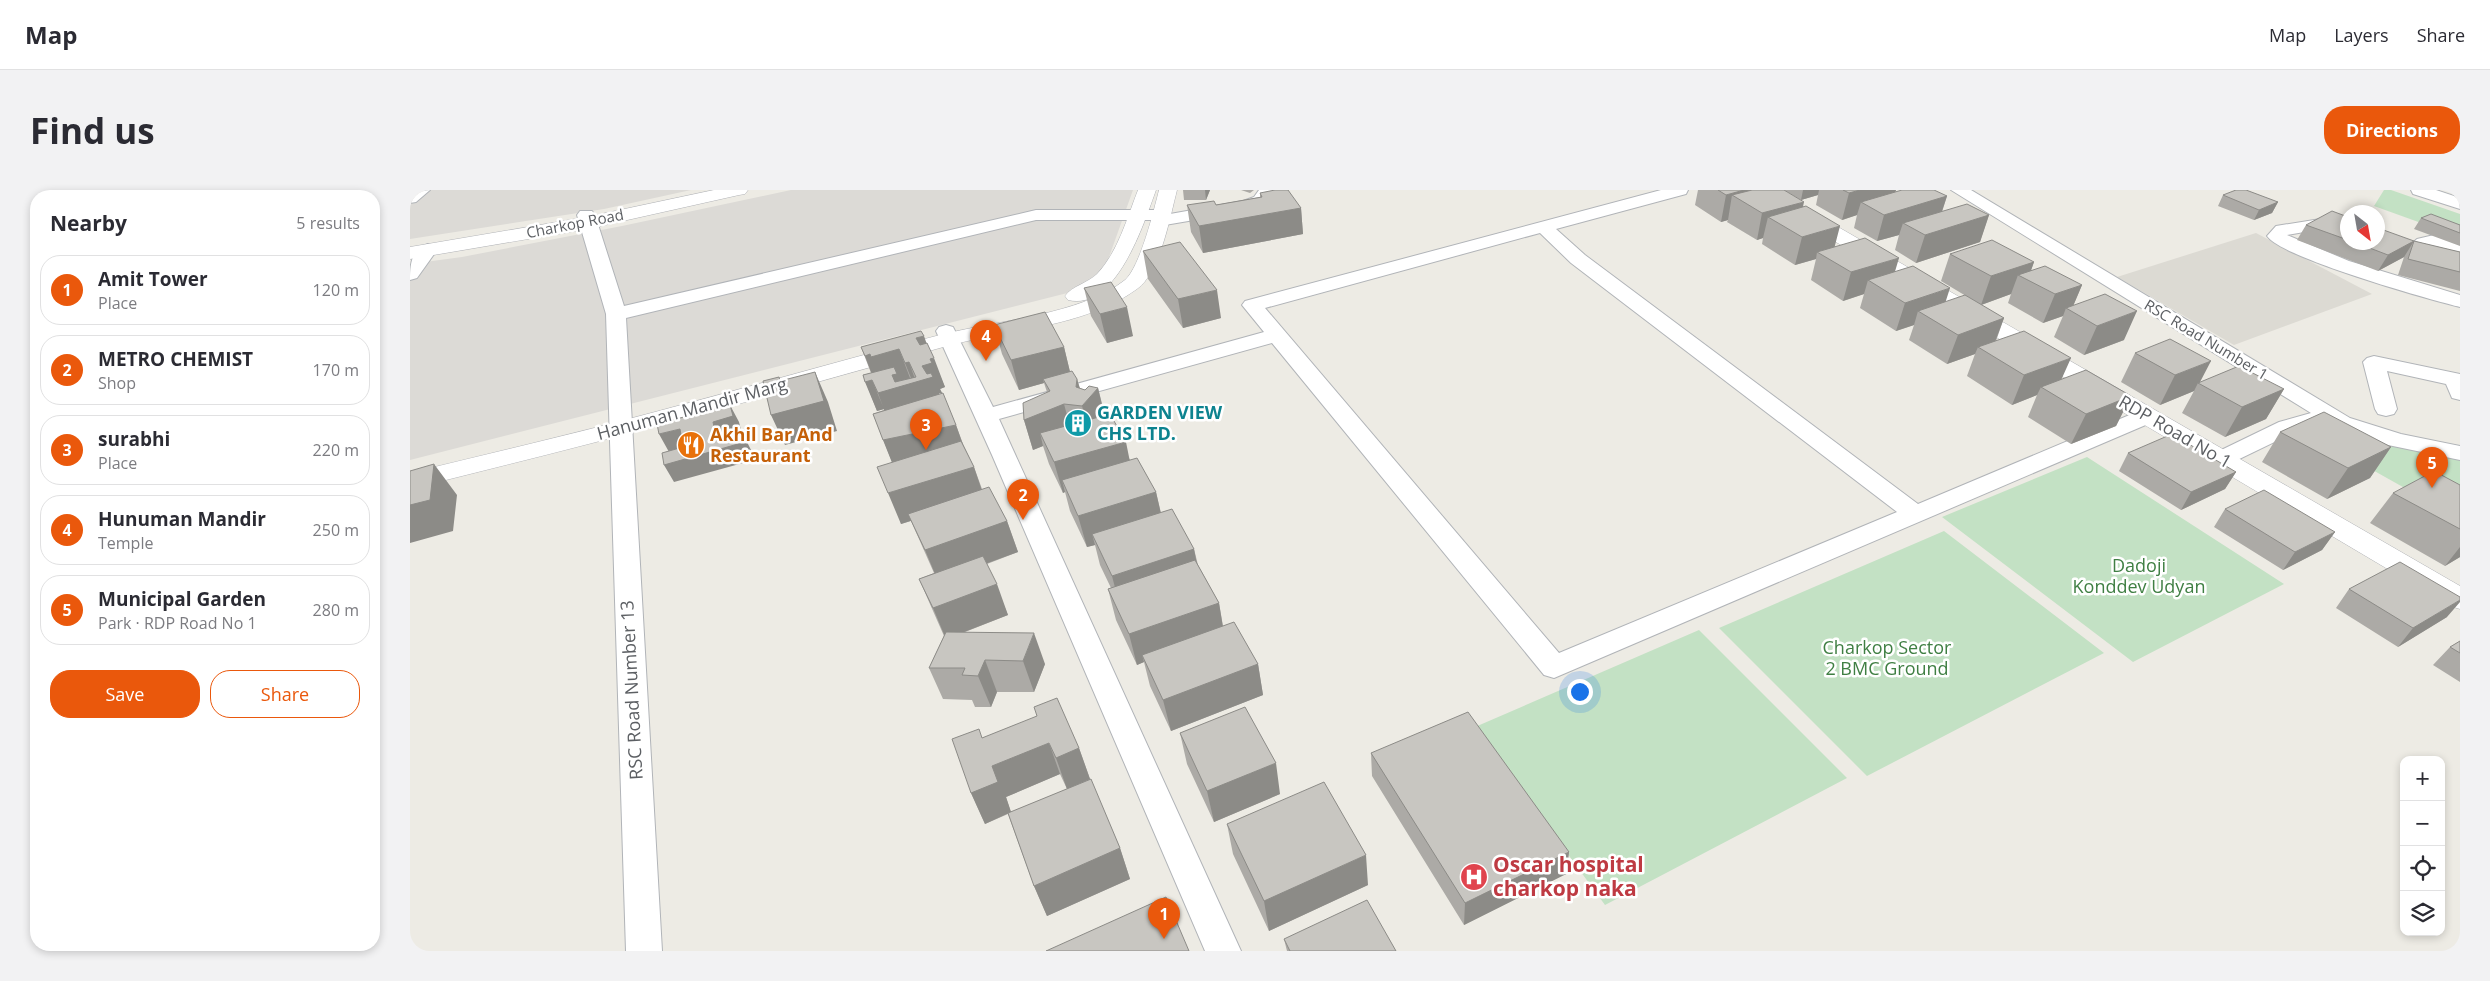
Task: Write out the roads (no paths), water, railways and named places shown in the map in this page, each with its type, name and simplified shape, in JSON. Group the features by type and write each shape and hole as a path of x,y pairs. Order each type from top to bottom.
{"street":[{"path":"410,198 422,190"},
{"name":"Charkop Road","path":"410,243 586,219 704,190"},
{"name":"Charkop Road","path":"419,252 739,190"},
{"path":"1147,190 1120,257 1101,282 1079,294 948,335 1008,464 1223,951"},
{"name":"Hanuman Mandir Marg","path":"410,481 948,335 1058,314 1116,293 1134,283 1142,274 1161,218 1168,190"},
{"path":"616,314 1036,216 1137,215 1161,218 1247,206 1260,201 1267,190"},
{"path":"1680,190 1252,305 1554,668 2147,416"},
{"name":"RDP Road No 1","path":"1761,190 2460,599"},
{"name":"RSC Road Number 1","path":"1959,190 2342,423"},
{"path":"2419,190 2460,204"},
{"name":"RSC Road Number 13","path":"586,219 616,314 644,951"},
{"path":"2340,223 2333,222 2282,230 2276,236 2320,256 2460,301"},
{"path":"1544,227 1578,259 1915,514"},
{"path":"2460,249 2435,240 2409,244 2460,260"},
{"path":"410,274 419,252"},
{"path":"985,416 1277,335"},
{"path":"2386,409 2374,362 2458,384"},
{"path":"2221,459 2287,427 2309,420 2342,423 2396,440 2460,453"},
{"path":"410,468 621,423"}],"place":[{"name":"Hunuman Mandir","path":"986,361"},
{"name":"GARDEN VIEW CHS LTD.","path":"1078,423"},
{"name":"Akhil Bar And Restaurant","path":"691,445"},
{"name":"surabhi","path":"926,450"},
{"name":"Municipal Garden","path":"2432,488"},
{"name":"METRO CHEMIST","path":"1023,520"},
{"name":"Oscar hospital charkop naka","path":"1474,877"},
{"name":"Amit Tower","path":"1164,939"}],"park label":[{"name":"Dadoji Konddev Udyan","path":"2139,576"},
{"name":"Charkop Sector 2 BMC Ground","path":"1887,658"}]}
